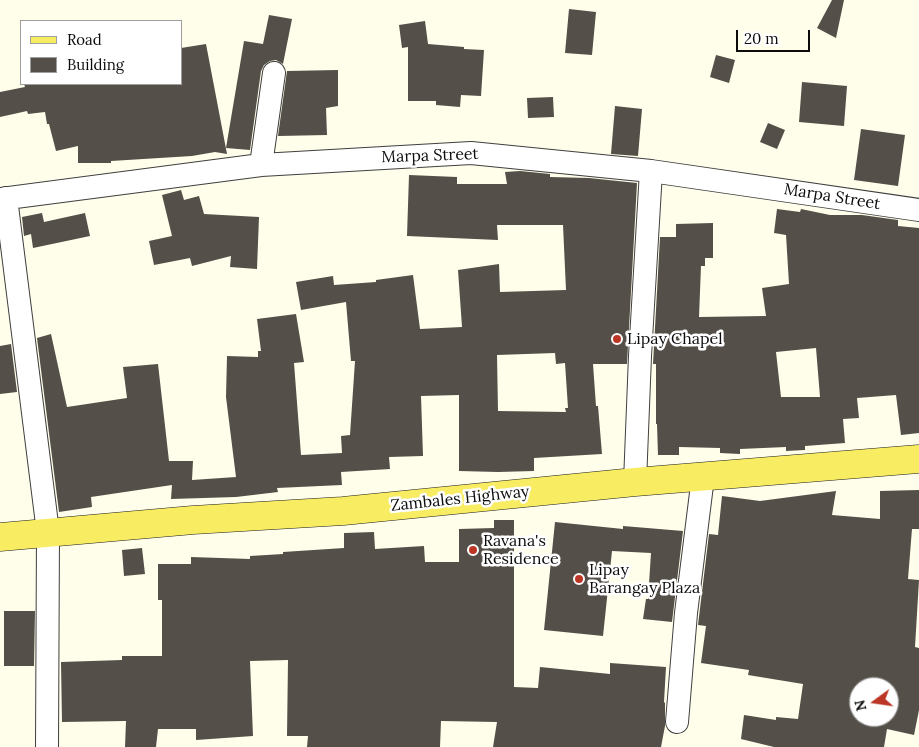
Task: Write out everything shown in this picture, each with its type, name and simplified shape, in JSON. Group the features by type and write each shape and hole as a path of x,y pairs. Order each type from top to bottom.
{"main road":[{"name":"Zambales Highway","path":"0,537 193,520 342,511 635,482 919,459"}],"street":[{"path":"261,165 274,73"},
{"name":"Marpa Street","path":"3,199 261,165 471,152 650,171 919,210"},
{"path":"635,482 650,171"},
{"path":"3,199 48,532 47,747"},
{"path":"677,722 686,614 703,477"}],"building":[{"path":"832,0 844,0 836,38 817,28"},
{"path":"569,9 596,12 592,55 565,53"},
{"path":"269,15 292,19 283,64 276,60 270,61 264,65 261,71 250,150 226,148 244,41 263,44"},
{"path":"425,21 428,44 484,50 481,96 461,95 460,107 436,105 436,101 408,101 408,47 402,48 399,25"},
{"path":"206,44 227,154 215,152 192,156 111,161 111,163 78,163 78,146 56,151 45,112 28,114 27,111 0,117 0,92 25,87 24,85 182,85 182,48"},
{"path":"716,55 735,60 729,83 710,77"},
{"path":"338,70 338,106 326,108 327,135 278,136 287,71"},
{"path":"802,82 847,86 844,126 799,122"},
{"path":"553,97 554,117 528,118 527,98"},
{"path":"615,106 642,109 638,156 611,154"},
{"path":"768,123 785,130 777,149 760,142"},
{"path":"861,129 905,135 898,186 854,180"},
{"path":"520,171 550,174 550,177 589,178 637,183 627,364 593,364 602,454 534,458 534,471 459,471 459,395 421,396 423,456 389,457 390,469 341,472 342,485 277,488 278,492 236,497 171,499 172,485 91,497 92,507 59,512 37,338 51,334 67,407 127,398 123,367 158,364 169,461 193,461 192,480 236,477 226,397 227,356 258,357 258,351 261,351 257,319 296,314 304,362 294,363 301,455 342,453 341,436 350,435 355,361 351,361 346,302 301,310 296,282 333,276 334,285 376,282 376,280 413,275 420,329 462,327 458,270 499,264 500,292 566,290 563,225 497,225 498,240 407,236 409,175 457,177 457,184 507,184 505,172","holes":["555,353 556,364 565,363 568,408 565,408 566,412 498,411 497,355"]},
{"path":"181,190 184,200 199,196 204,214 259,217 257,269 230,267 231,256 192,266 190,258 154,265 149,241 172,236 162,195"},
{"path":"777,209 800,212 801,209 830,215 862,215 898,220 898,226 919,228 919,433 901,435 896,395 857,398 859,418 843,419 845,443 805,446 805,450 786,451 786,447 740,449 740,454 720,453 720,448 679,447 679,455 658,455 656,364 653,364 660,237 676,237 676,224 713,223 713,258 705,258 705,266 701,266 699,317 766,316 762,288 789,284 786,235 774,233","holes":["816,348 820,397 781,397 776,352"]},
{"path":"42,213 44,222 85,213 90,236 33,248 31,234 24,236 22,217"},
{"path":"11,344 17,392 0,394 0,346"},
{"path":"919,490 919,529 912,529 908,579 919,580 915,647 919,648 919,710 914,735 887,729 884,747 774,747 741,739 744,715 776,720 776,717 798,719 803,684 748,675 749,670 701,663 706,626 698,625 709,534 718,535 722,496 760,501 836,491 832,515 880,519 880,491"},
{"path":"494,520 514,520 514,687 538,688 540,667 610,674 610,663 666,667 665,726 661,747 493,747 497,722 441,721 440,747 307,747 308,736 287,736 288,660 250,661 253,736 196,740 196,729 158,729 156,747 125,747 126,721 62,722 61,662 122,660 122,656 162,656 162,600 158,600 158,564 191,564 191,557 250,559 250,556 283,554 283,552 344,548 344,533 374,532 375,549 424,546 425,562 459,562 459,529 494,528"},
{"name":"Lipay Barangay Plaza","path":"555,522 623,529 623,526 683,531 672,622 643,619 646,599 648,599 651,553 612,551 603,636 544,630"},
{"path":"142,548 145,574 124,576 122,550"},
{"path":"4,611 35,611 34,666 4,666"}],"place":[{"name":"Lipay Chapel","path":"617,339"},
{"name":"Ravana's Residence","path":"473,550"},
{"name":"Lipay Barangay Plaza","path":"579,579"}]}
